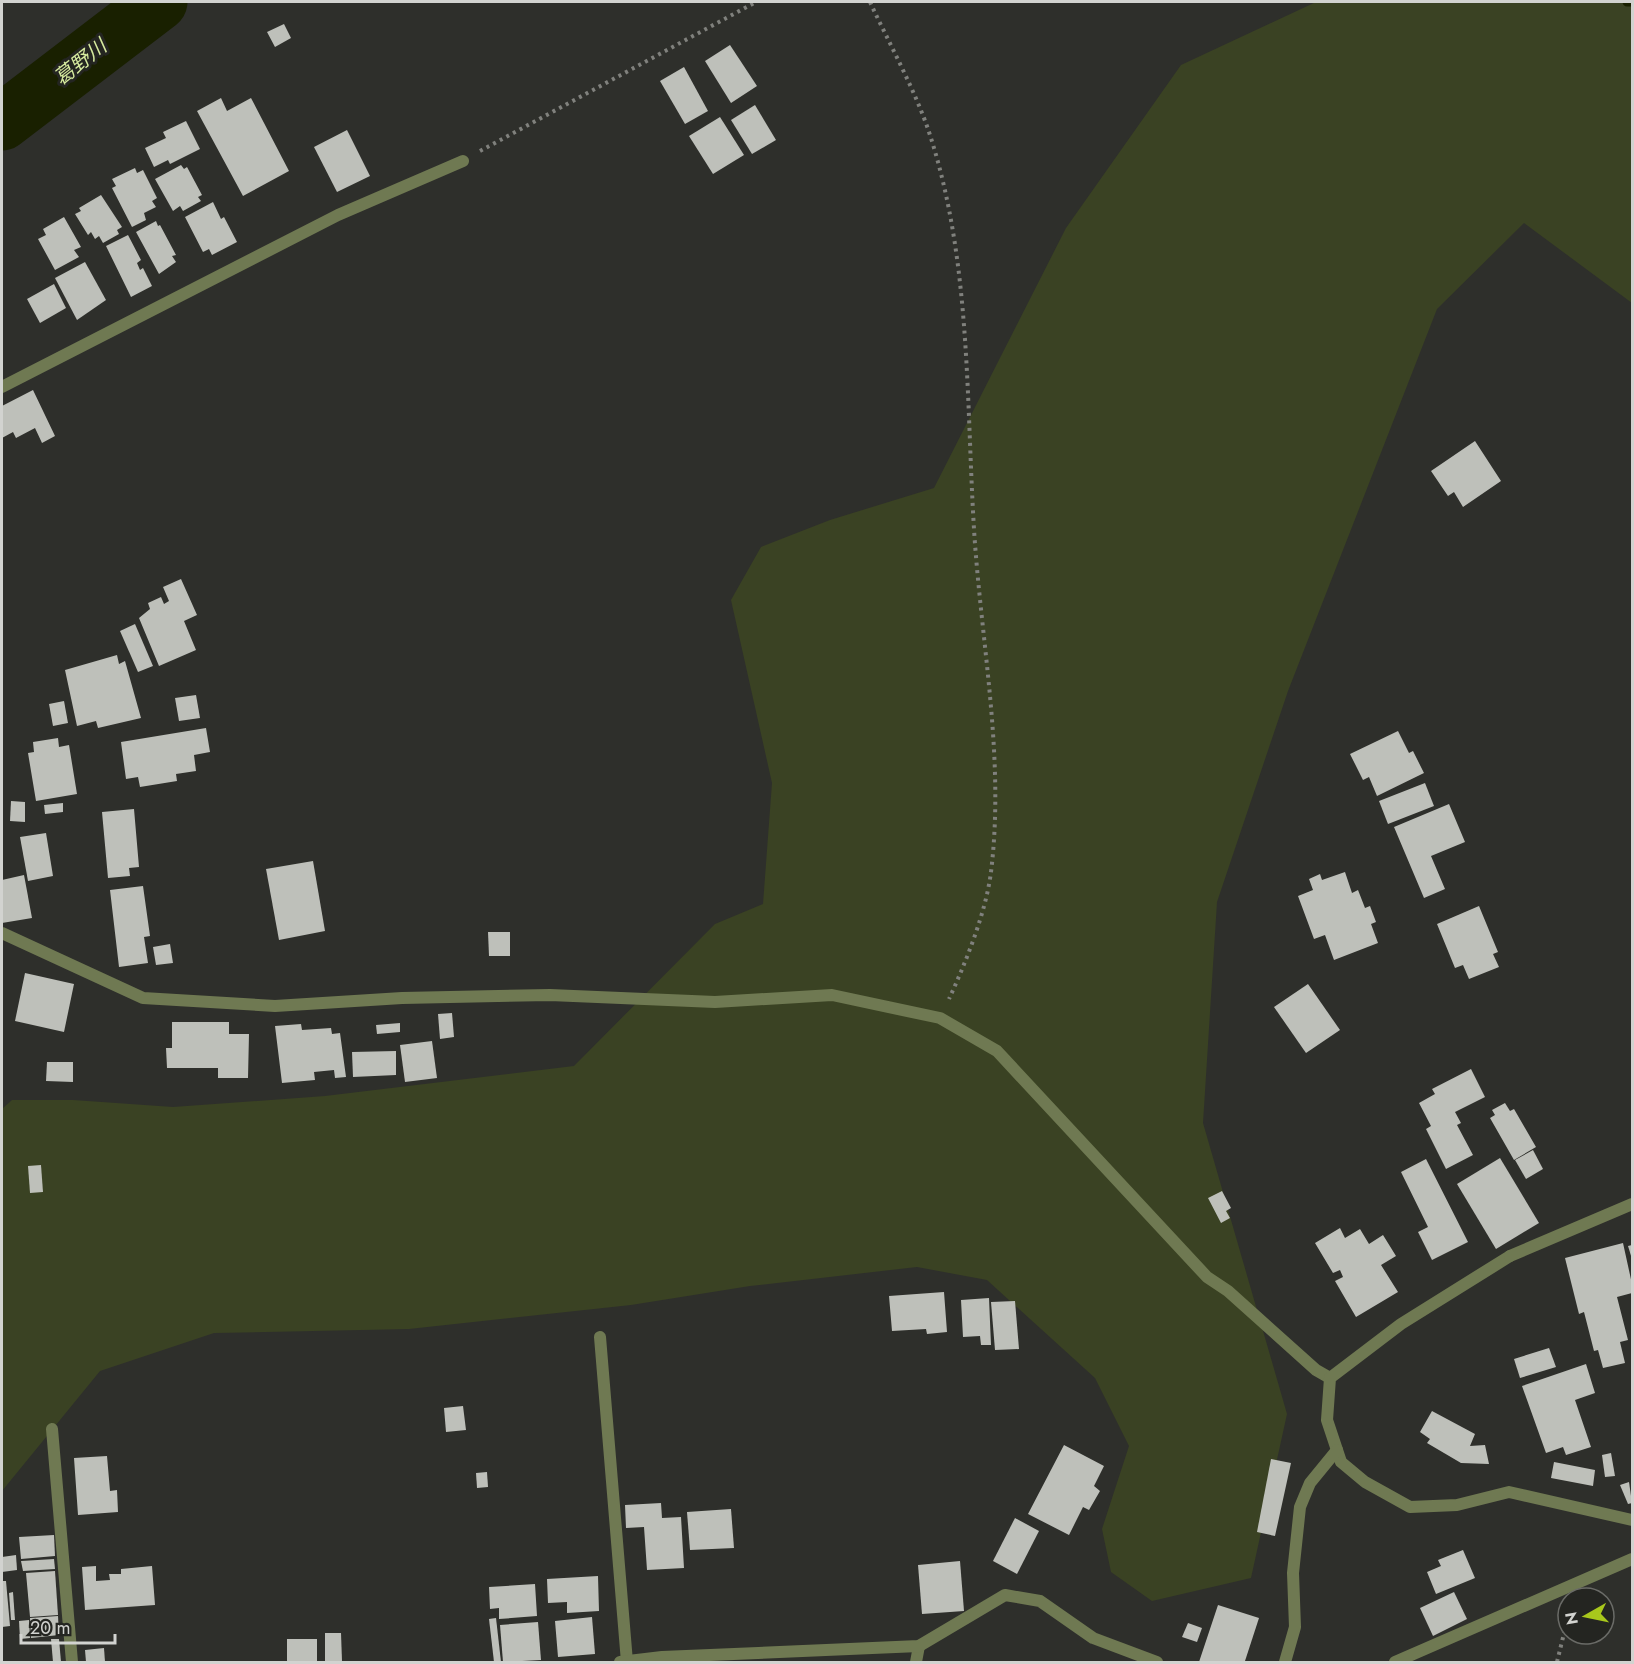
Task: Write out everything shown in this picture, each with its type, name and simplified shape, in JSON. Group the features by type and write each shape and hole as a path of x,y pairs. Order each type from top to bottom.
{"street":[{"path":"2,387 338,215 463,161"},
{"path":"2,933 143,998 274,1006 402,998 550,995 715,1002 832,995 940,1018 997,1051 1207,1276 1228,1291 1316,1370 1330,1378"},
{"path":"1632,1204 1510,1256 1401,1324 1330,1378 1327,1420 1341,1462 1365,1482 1410,1507 1457,1505 1509,1492 1632,1520"},
{"path":"600,1337 625,1662 662,1657 919,1646 1005,1595 1040,1600 1093,1638 1157,1662"},
{"path":"52,1429 72,1662"},
{"path":"1285,1662 1295,1627 1293,1573 1300,1507 1310,1483 1337,1450"},
{"path":"1395,1662 1632,1559"},
{"path":"916,1662 919,1646"}],"path":[{"path":"463,161 756,2"},
{"path":"870,2 929,131 955,236 966,348 974,531 994,747 990,874 967,958 940,1018"},
{"path":"1557,1662 1561,1646"}],"green space":[{"path":"1316,2 1632,2 1632,303 1524,223 1437,309 1288,691 1217,902 1203,1123 1287,1414 1251,1578 1152,1601 1111,1572 1102,1529 1129,1446 1095,1378 987,1280 917,1267 750,1286 631,1305 409,1329 214,1333 100,1371 2,1491 2,1109 12,1100 73,1100 173,1107 325,1096 574,1066 715,924 763,904 772,783 731,600 761,547 830,520 934,488 1066,228 1181,65"}],"building":[{"path":"284,24 291,38 275,47 267,32"},
{"path":"730,45 757,86 731,103 705,61"},
{"path":"684,67 708,111 685,124 660,81"},
{"path":"221,98 227,111 251,98 289,171 243,196 197,111"},
{"path":"755,105 776,140 752,154 731,120"},
{"path":"720,117 744,155 713,174 689,136"},
{"path":"186,121 200,149 170,164 168,160 154,167 145,148 166,138 163,132"},
{"path":"347,130 370,176 337,192 314,147"},
{"path":"181,165 184,169 187,167 202,195 198,197 201,201 183,211 180,206 173,211 155,179"},
{"path":"135,168 137,173 143,170 157,198 152,201 156,207 144,213 146,220 132,227 112,188 116,186 112,179"},
{"path":"101,195 122,227 117,230 119,234 103,243 99,236 95,239 91,232 88,235 75,214 81,211 79,208"},
{"path":"213,202 221,219 224,217 237,242 212,255 209,249 203,252 185,217"},
{"path":"64,217 81,247 74,250 79,257 55,270 38,239 46,235 43,229"},
{"path":"156,221 176,255 172,256 176,262 159,274 136,232"},
{"path":"128,235 141,260 137,263 140,270 143,268 152,286 131,297 106,246"},
{"path":"85,262 106,300 77,320 55,278"},
{"path":"54,284 66,308 40,323 27,299"},
{"path":"33,390 55,436 42,443 35,428 16,438 13,432 2,438 2,406"},
{"path":"1475,441 1501,481 1463,507 1454,492 1448,496 1431,471"},
{"path":"181,579 197,615 184,621 196,650 159,666 139,618 150,609 148,603 161,597 164,604 169,601 163,587"},
{"path":"135,624 153,666 138,672 120,631"},
{"path":"117,655 119,664 125,661 141,718 98,728 96,721 77,726 65,670"},
{"path":"196,695 200,718 179,721 175,698"},
{"path":"64,701 68,723 53,726 49,704"},
{"path":"206,728 210,752 194,755 196,771 176,774 177,781 140,787 138,777 126,779 121,742"},
{"path":"1398,731 1409,753 1413,751 1424,773 1377,796 1369,777 1363,780 1350,754"},
{"path":"58,738 59,747 69,745 77,794 36,801 28,753 34,752 33,742"},
{"path":"1425,783 1434,806 1388,824 1379,801"},
{"path":"11,801 25,802 25,822 10,821"},
{"path":"63,803 63,812 45,814 44,805"},
{"path":"1449,804 1465,842 1431,856 1445,889 1424,898 1394,827"},
{"path":"134,809 139,867 129,868 130,876 108,878 102,812"},
{"path":"46,833 53,876 28,881 20,837"},
{"path":"313,861 325,931 279,940 266,869"},
{"path":"1345,872 1352,893 1358,890 1365,908 1370,906 1376,922 1371,924 1378,943 1334,960 1325,935 1314,939 1298,896 1313,890 1309,879 1320,874 1322,880"},
{"path":"24,875 32,918 2,923 2,880"},
{"path":"143,886 150,936 144,937 148,963 119,967 110,890"},
{"path":"1479,906 1498,952 1493,954 1499,967 1469,979 1463,965 1455,968 1437,924"},
{"path":"488,932 510,932 510,956 489,956"},
{"path":"170,944 173,963 156,965 153,947"},
{"path":"25,973 74,984 64,1032 15,1021"},
{"path":"1308,984 1340,1030 1306,1053 1274,1007"},
{"path":"452,1013 454,1037 440,1039 438,1014"},
{"path":"172,1022 229,1022 229,1034 249,1034 248,1078 218,1078 218,1068 167,1068 166,1048 172,1048"},
{"path":"400,1023 400,1032 377,1034 376,1025"},
{"path":"301,1024 302,1030 331,1028 332,1034 340,1033 346,1077 335,1078 334,1070 314,1072 315,1080 282,1083 275,1026"},
{"path":"432,1041 437,1078 405,1082 400,1045"},
{"path":"396,1051 396,1075 353,1077 352,1052"},
{"path":"47,1062 73,1062 73,1082 46,1081"},
{"path":"1471,1069 1485,1097 1455,1112 1461,1123 1457,1125 1473,1155 1446,1169 1426,1129 1431,1126 1419,1103 1435,1094 1432,1089"},
{"path":"1505,1103 1510,1111 1514,1109 1536,1147 1514,1160 1490,1118 1495,1115 1492,1110"},
{"path":"1533,1150 1543,1169 1526,1179 1515,1160"},
{"path":"1500,1158 1539,1223 1496,1249 1457,1184"},
{"path":"1426,1159 1468,1242 1432,1260 1418,1232 1428,1227 1401,1172"},
{"path":"41,1165 43,1192 30,1193 28,1166"},
{"path":"1222,1191 1231,1208 1226,1211 1230,1218 1221,1223 1208,1198"},
{"path":"1340,1228 1345,1238 1360,1229 1369,1244 1383,1235 1396,1256 1381,1265 1398,1292 1356,1317 1335,1281 1343,1277 1340,1270 1333,1273 1315,1243"},
{"path":"1623,1243 1632,1284 1632,1293 1617,1297 1628,1340 1620,1342 1625,1363 1603,1368 1598,1350 1594,1351 1584,1312 1579,1314 1565,1258"},
{"path":"1632,1245 1632,1259 1628,1246"},
{"path":"944,1292 947,1332 927,1334 926,1329 892,1331 889,1296"},
{"path":"989,1298 991,1345 981,1345 980,1336 963,1337 961,1300"},
{"path":"1015,1301 1019,1349 995,1350 991,1302"},
{"path":"1549,1348 1556,1367 1520,1378 1514,1359"},
{"path":"1586,1364 1595,1393 1575,1400 1591,1447 1566,1455 1563,1447 1546,1453 1522,1386"},
{"path":"463,1406 466,1430 446,1432 444,1408"},
{"path":"1432,1411 1475,1434 1470,1446 1485,1445 1489,1464 1461,1463 1427,1443 1430,1439 1420,1432"},
{"path":"1064,1445 1104,1466 1094,1486 1100,1491 1089,1510 1083,1507 1069,1535 1028,1514"},
{"path":"1611,1453 1615,1476 1605,1477 1602,1455"},
{"path":"107,1456 110,1491 117,1490 118,1512 78,1515 74,1458"},
{"path":"1271,1459 1291,1463 1275,1536 1257,1532"},
{"path":"1554,1462 1595,1470 1593,1486 1551,1478"},
{"path":"487,1472 488,1487 477,1488 476,1473"},
{"path":"1629,1482 1632,1503 1628,1504 1620,1485"},
{"path":"661,1503 662,1518 681,1517 684,1568 647,1570 644,1527 626,1528 625,1505"},
{"path":"731,1509 734,1548 690,1550 687,1512"},
{"path":"1015,1518 1039,1531 1017,1574 993,1561"},
{"path":"54,1535 55,1556 21,1559 19,1537"},
{"path":"1463,1550 1475,1578 1436,1594 1427,1572 1441,1566 1438,1560"},
{"path":"16,1555 17,1570 2,1572 2,1557"},
{"path":"54,1559 55,1569 23,1571 21,1561"},
{"path":"960,1561 964,1611 922,1614 918,1565"},
{"path":"96,1566 96,1581 110,1580 109,1574 121,1574 121,1569 152,1566 155,1605 85,1610 82,1567"},
{"path":"55,1571 58,1615 30,1617 26,1573"},
{"path":"598,1576 599,1611 567,1613 567,1602 548,1603 547,1579"},
{"path":"2,1581 6,1581 10,1626 2,1627"},
{"path":"535,1584 537,1616 499,1619 499,1608 490,1609 489,1587"},
{"path":"13,1592 15,1620 11,1620 9,1593"},
{"path":"1454,1592 1467,1619 1433,1636 1420,1608"},
{"path":"1218,1605 1259,1618 1245,1661 1199,1662"},
{"path":"58,1616 59,1635 31,1638 30,1618"},
{"path":"592,1617 595,1654 558,1657 555,1621"},
{"path":"496,1618 501,1662 494,1662 489,1619"},
{"path":"29,1620 30,1638 20,1639 19,1621"},
{"path":"538,1622 541,1660 503,1662 500,1625"},
{"path":"1188,1623 1202,1628 1197,1642 1182,1637"},
{"path":"325,1633 341,1633 342,1661 325,1661"},
{"path":"51,1639 59,1639 61,1662 53,1662"},
{"path":"287,1639 317,1639 317,1662 287,1662"},
{"path":"104,1648 105,1662 86,1662 85,1650"}],"waterway":[{"name":"葛野川","path":"2,122 159,2"},
{"path":"1627,2 1632,2"}]}
